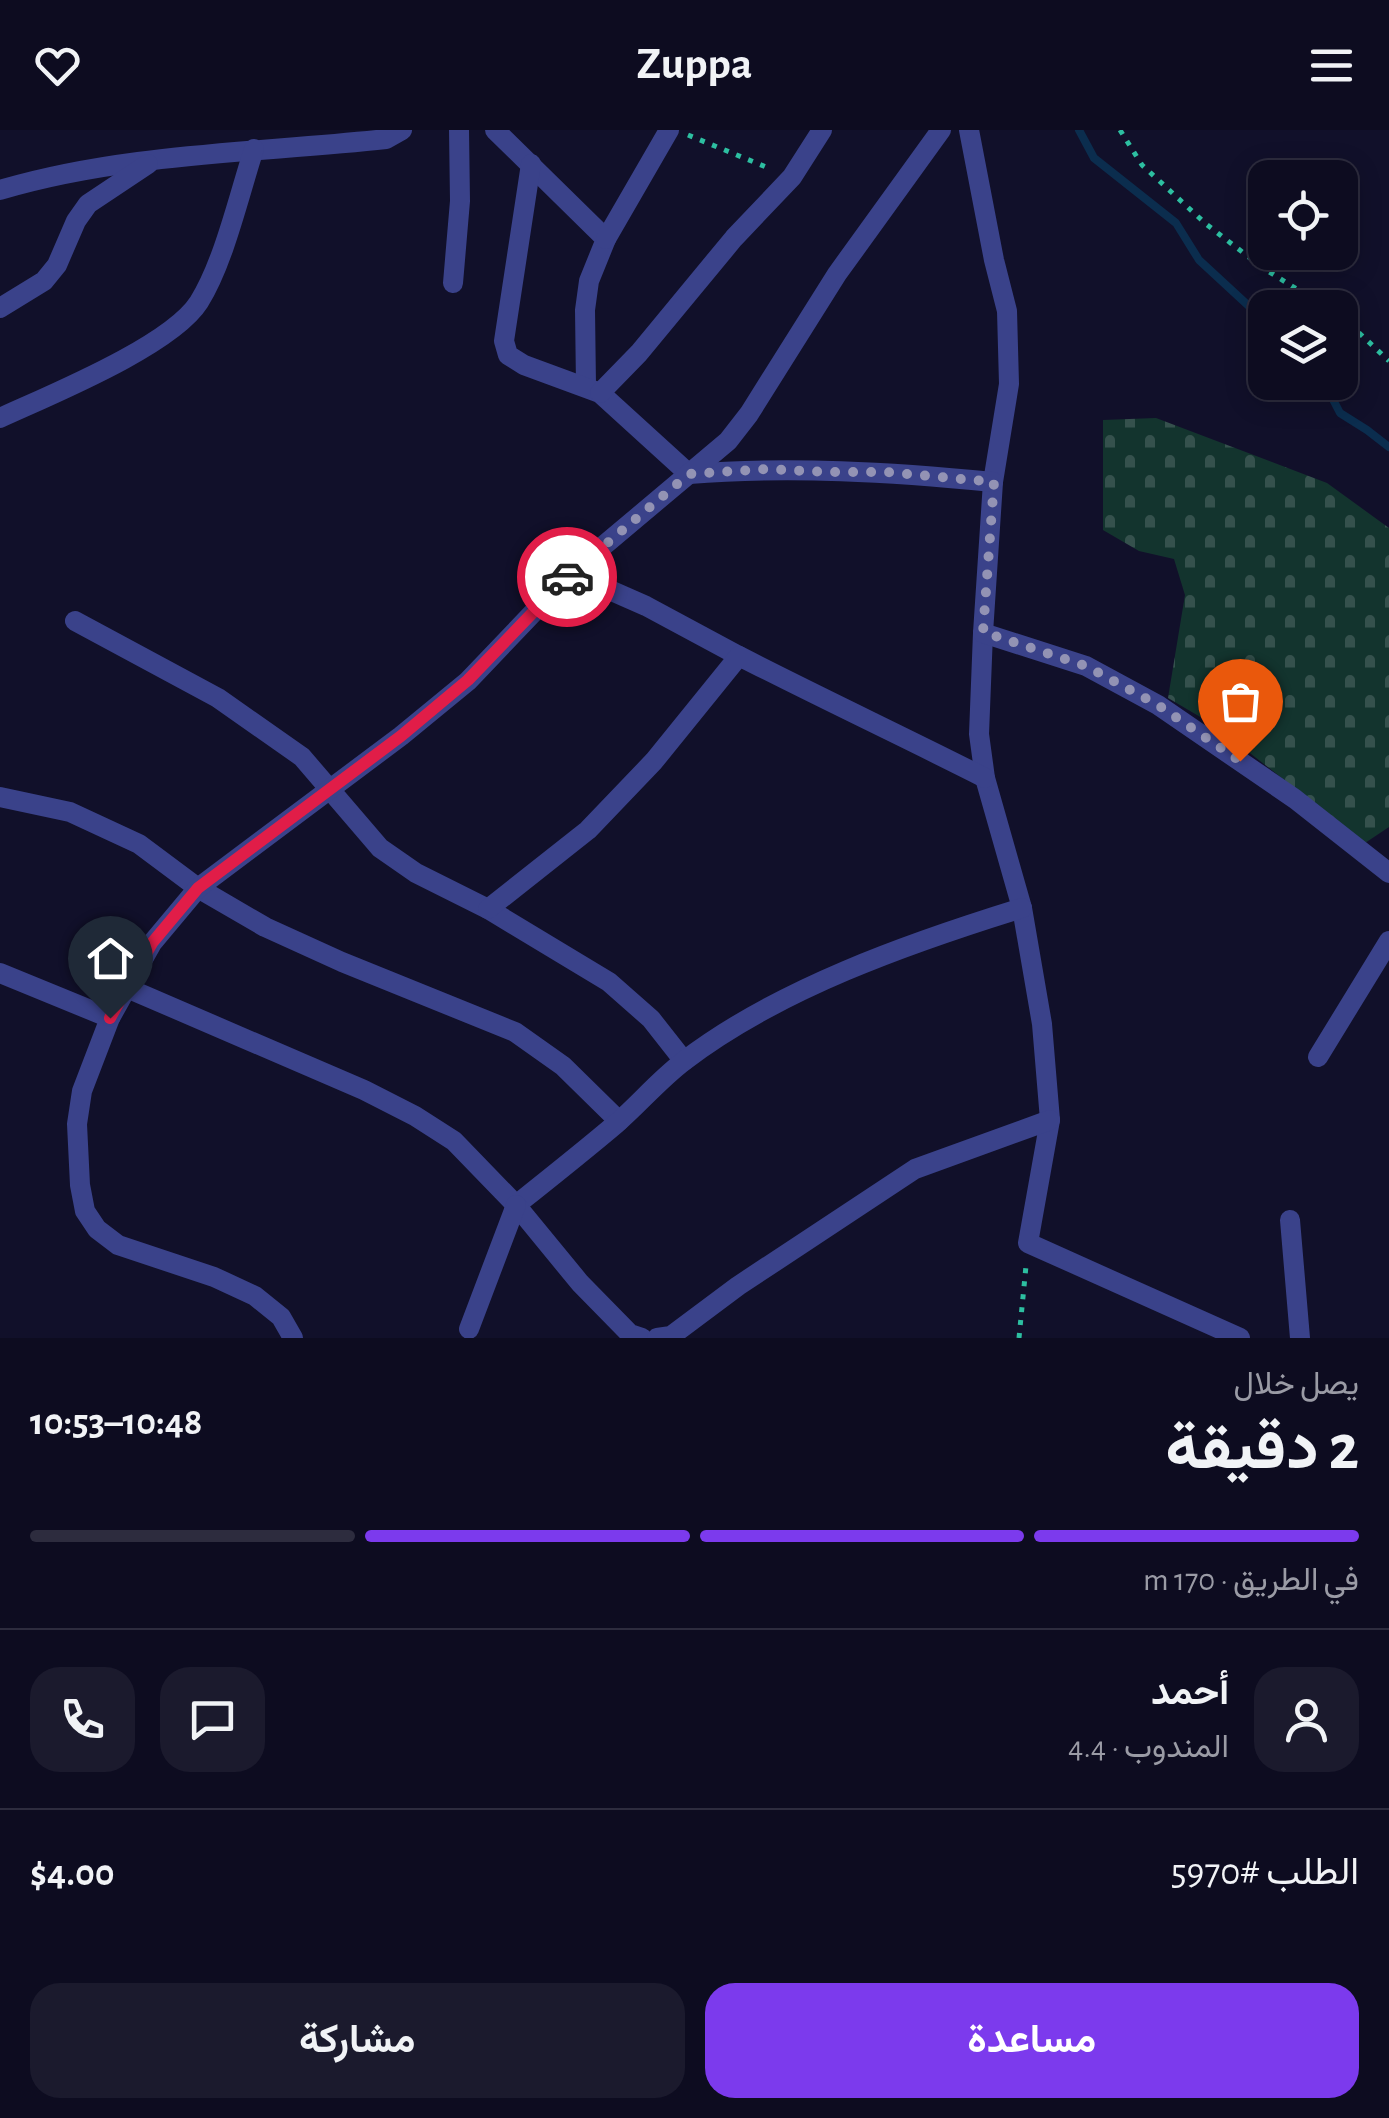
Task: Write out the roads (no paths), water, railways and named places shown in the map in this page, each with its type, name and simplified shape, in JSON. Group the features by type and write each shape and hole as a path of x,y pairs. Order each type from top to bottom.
{"street":[{"path":"315,130 332,144"},
{"path":"0,190 64,173 254,149 386,139 402,130"},
{"path":"453,282 460,201 459,130"},
{"path":"495,130 606,239"},
{"path":"593,389 585,310 589,280 606,239 672,130"},
{"path":"593,389 639,352 734,238 792,178 822,130"},
{"path":"293,1338 281,1317 254,1296 214,1277 118,1245 97,1229 85,1211 77,1124 82,1092 110,1018 152,943 198,888 401,736 468,680 571,573 728,441 836,274 941,130"},
{"path":"968,130 1007,311 1010,384 994,482 980,734 985,778 1022,908 1042,1024 1050,1120 1028,1243 1240,1338"},
{"path":"0,418 122,360 176,328 198,304 216,265 254,149"},
{"path":"0,308 44,281 88,204 154,160"},
{"path":"531,164 504,341 508,354 524,365 593,389 689,474 768,469 886,472 994,482"},
{"path":"571,573 646,606 864,720 985,778"},
{"path":"75,621 218,698 302,758 380,848 416,873 488,909 609,982 652,1019 684,1061"},
{"path":"983,632 1086,666 1158,705 1296,799 1389,874"},
{"path":"488,909 588,830 654,762 739,656"},
{"path":"0,797 70,812 140,844 198,888 265,926 515,1032 564,1066 619,1121"},
{"path":"469,1329 516,1205 619,1121 684,1061 754,1016 830,979 928,938 1022,908"},
{"path":"1318,1058 1389,941"},
{"path":"0,974 110,1018"},
{"path":"127,988 305,1064 415,1116 454,1141 516,1205 580,1283 630,1334 642,1338"},
{"path":"657,1338 671,1336 764,1268 914,1169 1050,1120"},
{"path":"1290,1220 1300,1338"}],"waterway":[{"path":"1079,130 1094,158 1176,223 1199,260 1248,305"},
{"path":"1333,400 1340,413 1389,447"}]}
